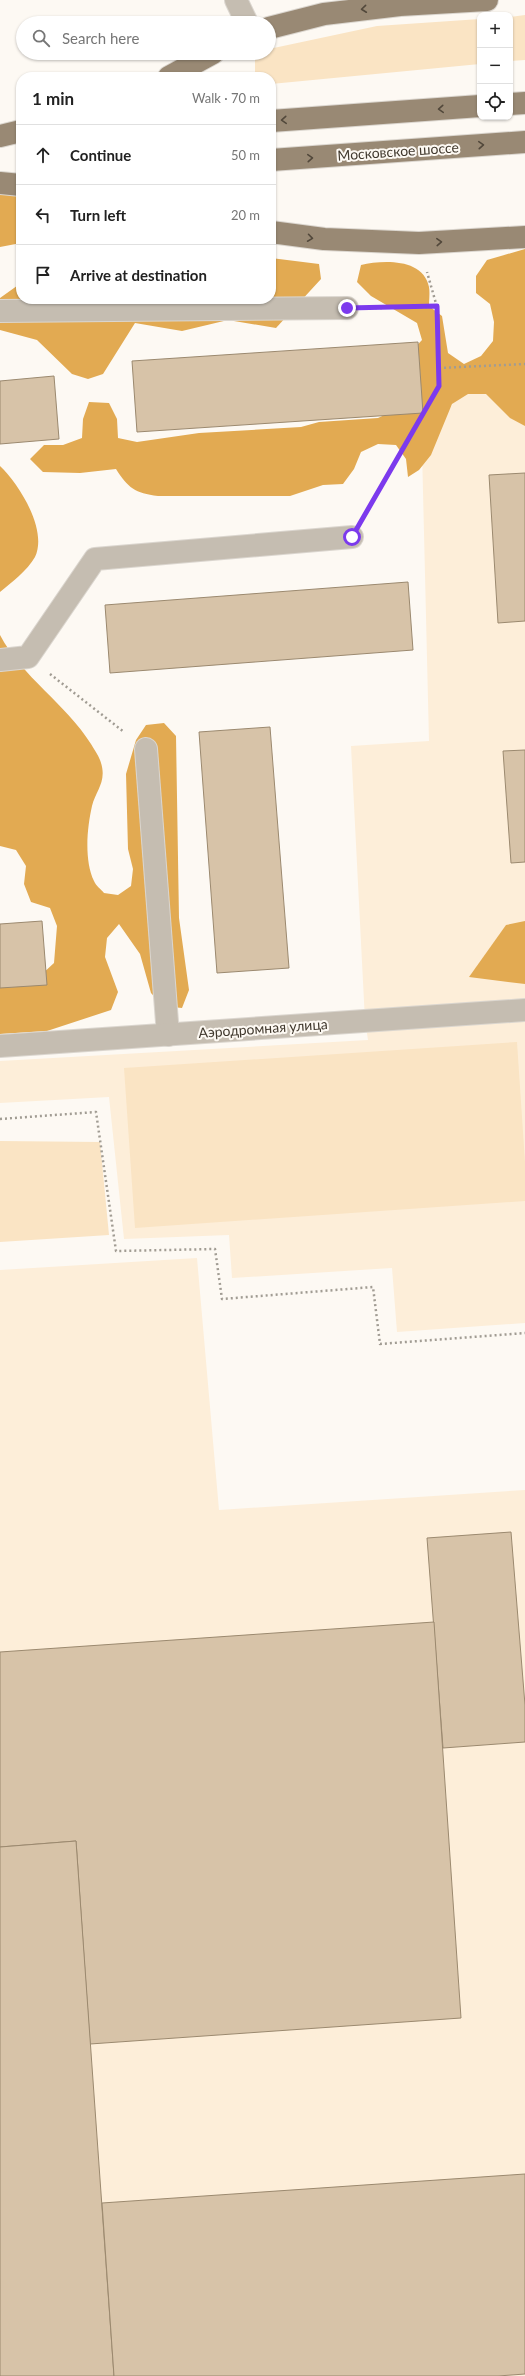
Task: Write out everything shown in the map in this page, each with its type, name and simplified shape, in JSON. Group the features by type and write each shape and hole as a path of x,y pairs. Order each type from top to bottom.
{"main road":[{"path":"276,26 324,14 400,5 487,0"},
{"path":"178,72 200,60"},
{"path":"513,104 525,103"},
{"path":"276,121 477,106"},
{"path":"0,136 16,132"},
{"path":"0,141 16,139"},
{"name":"Московское шоссе","path":"276,160 525,142"},
{"path":"0,180 16,178"},
{"path":"0,183 16,185"},
{"path":"276,233 324,240 419,244 525,237"}],"street":[{"path":"236,0 244,16"},
{"path":"0,311 347,308"},
{"path":"0,660 28,657 95,559 352,537"},
{"path":"146,749 168,1035"},
{"name":"Аэродромная улица","path":"0,1046 525,1010"}],"path":[{"path":"352,537 439,386 437,306 419,244"},
{"path":"347,308 437,306"},
{"path":"439,368 525,364"},
{"path":"28,657 146,749"},
{"path":"0,1119 96,1112 116,1251 215,1249 222,1299 373,1287 380,1344 525,1333"}],"shaded area":[{"path":"525,15 525,60 513,61 513,17"},
{"path":"477,19 477,64 276,84 276,72 255,72 255,60 276,60 276,48 377,26"},
{"path":"0,192 16,193 16,244 0,247"},
{"path":"525,249 525,426 510,418 486,394 468,394 452,404 431,455 419,470 408,477 406,459 396,445 378,444 361,452 354,469 343,484 323,485 290,496 158,496 143,493 128,485 116,469 80,473 43,472 30,459 44,445 63,445 82,438 83,419 89,402 109,403 117,419 118,438 137,442 199,433 301,427 319,422 378,418 395,410 407,356 422,340 417,323 371,296 357,282 361,265 380,262 401,263 411,266 419,271 425,278 429,287 429,306 442,316 448,353 464,364 481,356 493,341 494,322 490,304 476,293 476,276 487,260"},
{"path":"276,259 319,264 321,279 276,328 228,320 182,331 135,323 103,374 88,379 72,374 37,340 0,330 0,298 16,287 16,304 276,304"},
{"path":"525,388 525,1323 397,1332 392,1268 232,1278 229,1235 124,1239 109,1097 0,1103 0,1061 368,1040 365,1021 351,746 429,741 422,450 462,390"},
{"path":"0,466 15,484 30,508 38,534 38,546 35,557 28,567 0,592"},
{"path":"0,635 20,664 81,730 100,760 103,774 92,806 87,844 91,873 94,881 104,893 118,895 131,886 133,869 128,849 126,774 136,740 146,725 164,723 176,736 179,918 189,990 182,1008 163,1006 151,993 140,954 119,924 107,938 105,957 118,992 111,1010 47,1031 0,1034 0,965 41,975 54,963 57,926 50,908 31,902 24,884 26,866 16,850 0,846"},
{"path":"525,921 525,984 469,977 506,925"},
{"path":"517,1042 525,1162 525,1201 135,1228 124,1068"},
{"path":"0,1141 100,1142 109,1235 0,1242"},
{"path":"197,1258 219,1510 525,1490 525,2376 0,2376 0,1270"}],"building":[{"path":"418,342 423,413 137,432 132,361"},
{"path":"54,376 59,439 0,444 0,381"},
{"path":"525,473 525,621 498,623 489,475"},
{"path":"408,582 413,650 110,673 105,605"},
{"path":"270,727 289,968 217,973 199,732"},
{"path":"525,750 525,862 511,863 503,751"},
{"path":"42,921 47,985 0,988 0,924"},
{"path":"511,1532 525,1705 525,1742 443,1748 427,1538"},
{"path":"434,1622 461,2018 90,2044 76,1841 0,1847 0,1652"},
{"path":"76,1841 114,2376 0,2376 0,1847"},
{"path":"525,2174 525,2374 498,2376 114,2376 102,2203"}],"route":[{"path":"347,308 437,306 439,386 352,537"}]}
